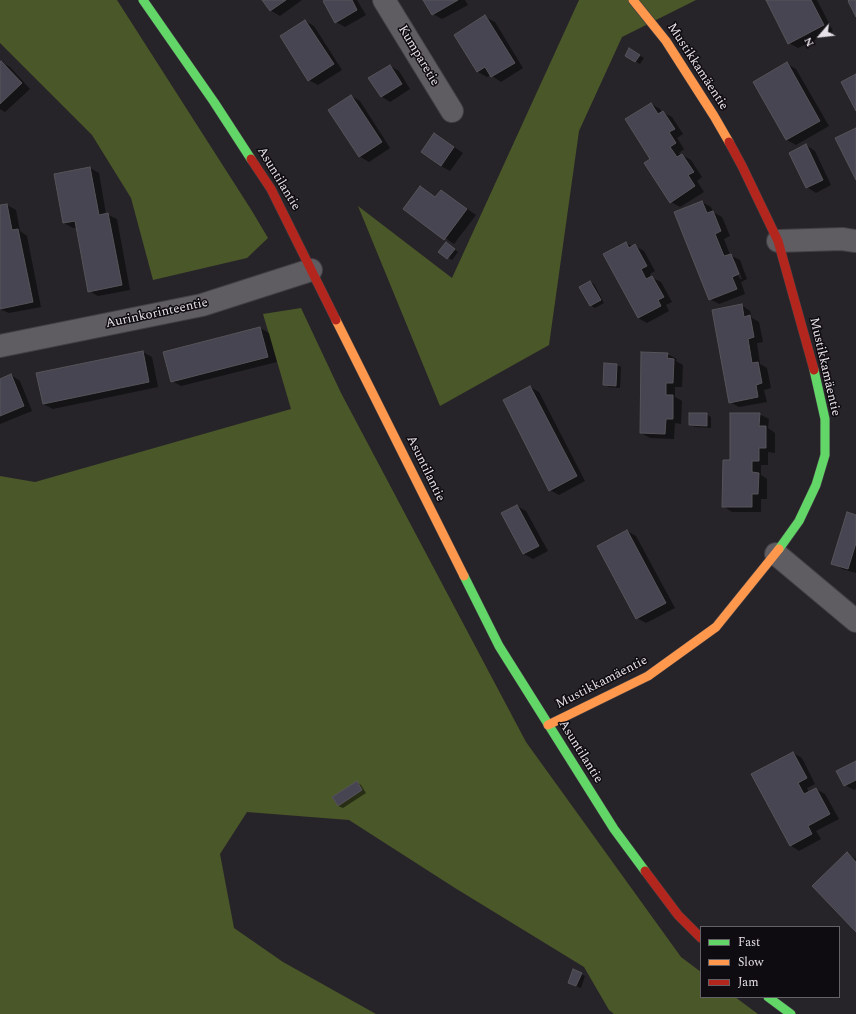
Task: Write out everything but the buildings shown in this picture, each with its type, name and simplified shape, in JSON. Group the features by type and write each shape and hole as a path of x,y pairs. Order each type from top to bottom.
{"street":[{"name":"Asuntilantie","path":"144,0 214,102 271,189 293,230 311,270 499,646 614,829 678,915 700,937"},
{"name":"Kumparetie","path":"384,0 452,111"},
{"name":"Mustikkamäentie","path":"548,725 648,676 716,627 776,554 799,520 816,485 825,455 825,419 817,381 778,241 742,166 714,116 666,41 634,0"},
{"path":"778,241 842,238 856,241"},
{"name":"Aurinkorinteentie","path":"0,346 202,305 311,270"},
{"path":"776,554 856,621"},
{"path":"769,998 791,1014"}],"green space":[{"path":"0,0 117,0 268,238 247,258 153,280 131,198 92,135 0,43"},
{"path":"579,0 696,0 622,37 579,131 549,345 440,406 358,206 452,278"},
{"path":"301,308 341,393 526,742 681,957 700,971 700,998 736,998 758,1014 614,1014 609,1010 584,967 455,888 349,820 247,812 220,854 234,928 283,962 376,1014 0,1014 0,476 35,482 291,409 263,314"}],"traffic: fast":[{"path":"143,0 214,102 251,159"},
{"path":"779,549 799,521 816,485 825,455 825,419 814,370"},
{"path":"464,576 499,646 614,829 645,871"},
{"path":"769,998 791,1014"}],"traffic: slow":[{"path":"633,0 666,41 729,142"},
{"path":"336,320 464,576"},
{"path":"548,725 648,676 716,627 779,549"}],"traffic: jam":[{"path":"729,142 778,241 814,370"},
{"path":"251,159 271,189 336,320"},
{"path":"645,871 678,915 700,937"}]}
